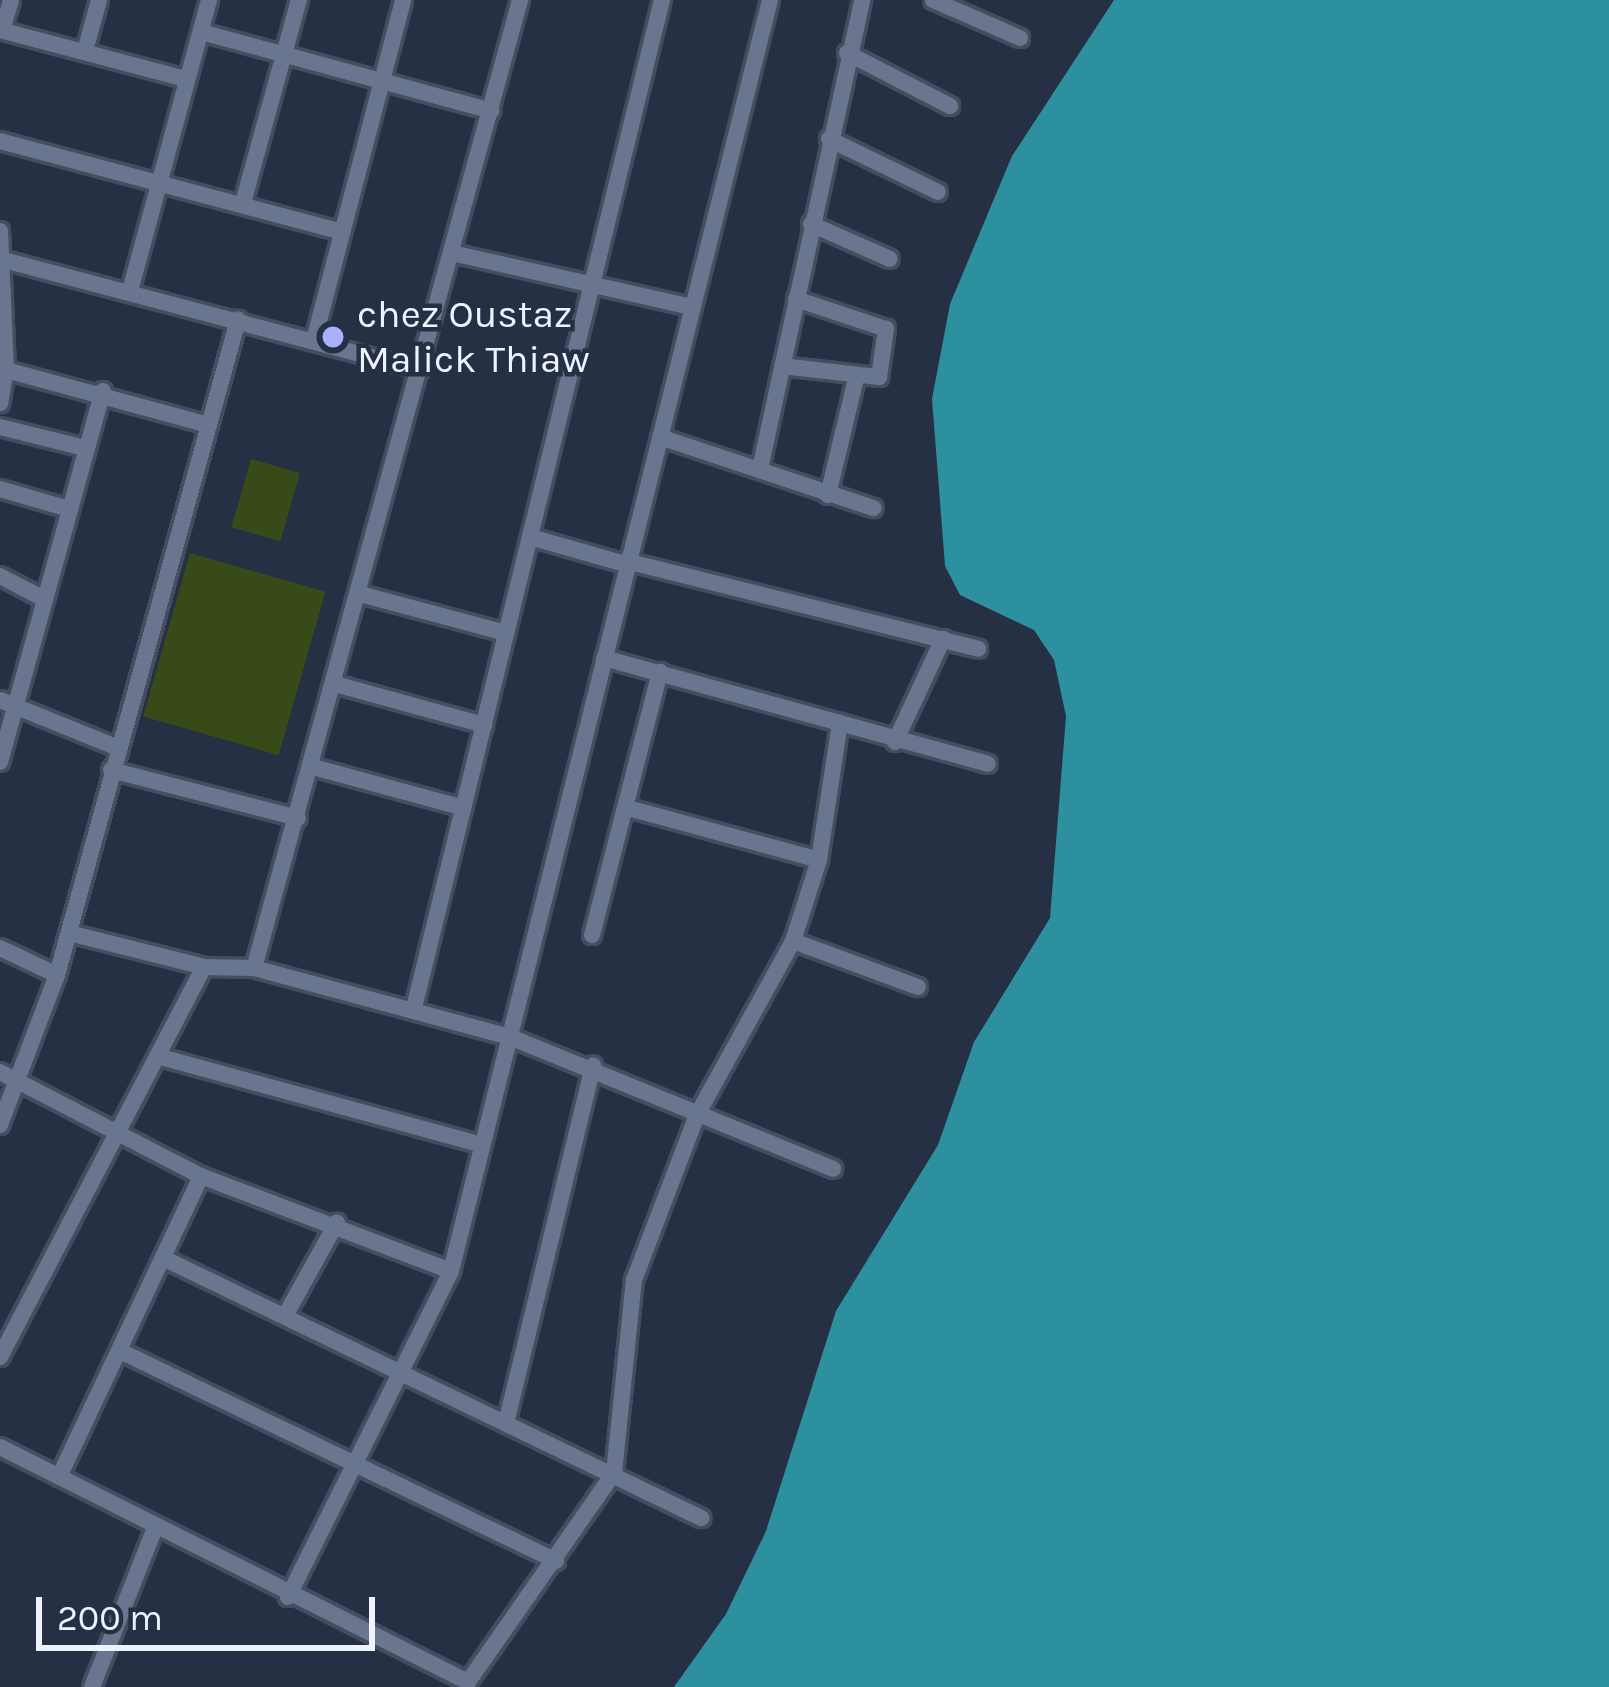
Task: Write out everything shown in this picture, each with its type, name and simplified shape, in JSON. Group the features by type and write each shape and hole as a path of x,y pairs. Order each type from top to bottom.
{"street":[{"path":"10,0 1,30 185,80"},
{"path":"85,51 99,0"},
{"path":"130,291 209,0"},
{"path":"243,203 299,0"},
{"path":"314,340 403,0"},
{"path":"254,968 313,767 520,0"},
{"path":"414,1008 662,0"},
{"path":"288,1597 451,1271 479,1144 511,1037 770,0"},
{"path":"760,469 862,0"},
{"path":"933,0 1020,38"},
{"path":"200,32 491,111"},
{"path":"847,53 950,106"},
{"path":"829,139 938,192"},
{"path":"0,141 342,232"},
{"path":"812,224 890,259"},
{"path":"0,231 6,370 0,403"},
{"path":"452,253 692,307"},
{"path":"1,259 421,370"},
{"path":"782,366 878,381 886,329 796,299"},
{"path":"0,1125 21,1084 57,975 116,747 238,320"},
{"path":"6,370 103,391 209,425"},
{"path":"828,495 856,378"},
{"path":"0,762 7,704 44,599 103,391"},
{"path":"0,427 85,448"},
{"path":"660,436 874,508"},
{"path":"0,489 69,509"},
{"path":"530,537 978,649"},
{"path":"0,576 44,599"},
{"path":"360,594 506,633"},
{"path":"895,742 943,639"},
{"path":"604,658 988,764"},
{"path":"592,935 660,672"},
{"path":"335,684 484,724"},
{"path":"7,704 116,747"},
{"path":"0,1447 288,1597 467,1683 614,1473 634,1280 698,1114 793,940 819,860 840,723"},
{"path":"313,767 464,808"},
{"path":"111,770 298,818"},
{"path":"628,808 819,860"},
{"path":"69,933 204,967 254,968 511,1037 593,1065 833,1169"},
{"path":"793,940 919,987"},
{"path":"0,948 57,975"},
{"path":"0,1357 204,967"},
{"path":"157,1056 479,1144"},
{"path":"507,1419 593,1065"},
{"path":"0,1072 202,1176 337,1222 451,1271"},
{"path":"59,1478 202,1176"},
{"path":"284,1316 337,1222"},
{"path":"164,1258 507,1419 701,1518"},
{"path":"120,1351 556,1561"},
{"path":"92,1687 155,1528"}],"shaded area":[{"path":"1114,0 1609,0 1609,1687 674,1687 726,1614 766,1531 836,1311 938,1145 974,1042 1050,918 1066,716 1054,660 1034,630 960,595 945,566 932,399 950,304 1012,156"},
{"path":"251,459 300,473 280,541 231,527"},
{"path":"190,553 326,592 279,755 143,716"}],"place":[{"name":"chez Oustaz Malick Thiaw","path":"333,337"}]}
